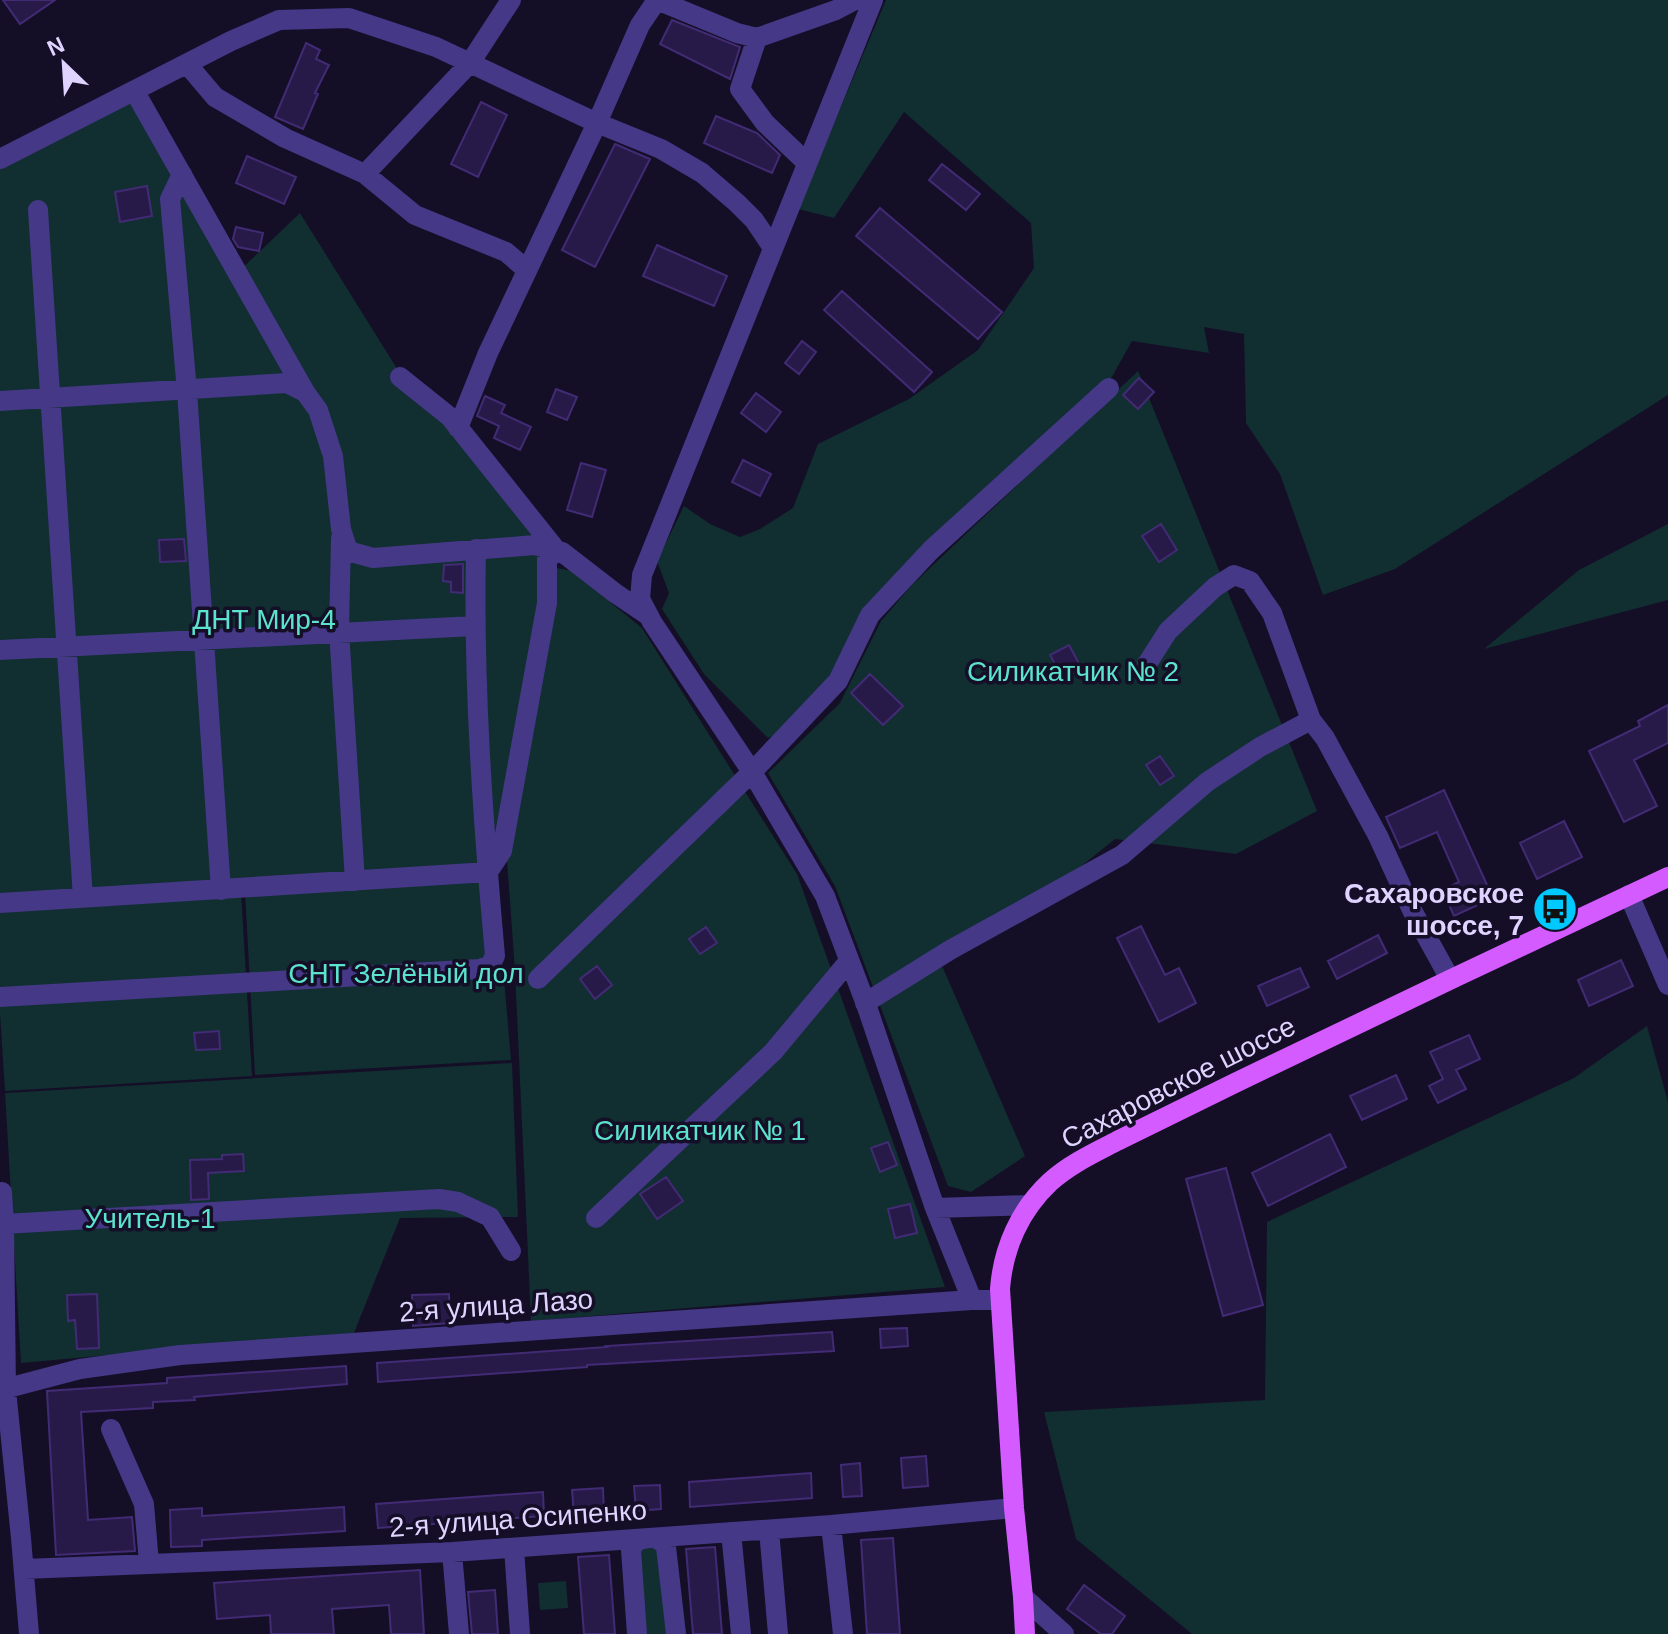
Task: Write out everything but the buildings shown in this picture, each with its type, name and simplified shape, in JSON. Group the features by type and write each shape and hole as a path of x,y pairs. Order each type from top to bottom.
{"main road":[{"name":"Сахаровское шоссе","path":"1025,1634 1000,1300 1005,1255 1030,1205 1058,1176 1083,1159 1450,979 1668,877"}],"street":[{"path":"365,174 470,63 511,0"},
{"path":"458,428 488,353 640,25 657,0 737,33 757,38 836,10 855,0"},
{"path":"873,0 642,575 640,599 752,772 825,896 935,1208 972,1300"},
{"path":"0,159 231,41 279,20 349,18 436,47 597,123 661,149 702,173 737,203 754,220 773,248"},
{"path":"757,38 740,89 765,123 807,163"},
{"path":"187,64 215,97 285,138 365,174 415,215 506,252 527,270"},
{"path":"135,92 318,410 333,456 341,529 339,631 355,881"},
{"path":"182,174 170,199 187,391 221,890"},
{"path":"38,210 83,898"},
{"path":"400,377 450,417 557,551"},
{"path":"0,401 287,383 305,392"},
{"path":"538,979 752,772 838,681 870,615 931,550 1109,388"},
{"path":"341,529 348,551 373,558 535,545 562,552 649,616"},
{"path":"0,997 480,969 490,965 495,956 475,626 476,549"},
{"path":"488,872 502,851 547,603 547,559 557,551"},
{"path":"1147,664 1168,631 1215,587 1234,575 1250,581 1272,613 1311,720 1325,738 1450,979"},
{"path":"0,650 475,626"},
{"path":"865,1003 950,950 1122,855 1207,782 1260,747 1311,720"},
{"path":"0,903 488,872"},
{"path":"1629,895 1666,977"},
{"path":"596,1218 773,1052 849,961"},
{"path":"2,1192 3,1390 29,1634"},
{"path":"4,1224 439,1199 458,1202 490,1217 511,1251"},
{"path":"935,1208 1030,1205"},
{"name":"2-я улица Лазо","path":"3,1390 80,1369 180,1355 1000,1300"},
{"path":"111,1429 144,1504 149,1563"},
{"name":"2-я улица Осипенко","path":"24,1569 452,1552 769,1530 1014,1508"},
{"path":"831,1525 843,1634"},
{"path":"769,1530 778,1634"},
{"path":"731,1532 741,1634"},
{"path":"637,1634 631,1550 635,1542 652,1537 662,1541 666,1547 676,1634"},
{"path":"0,1540 21,1538"},
{"path":"514,1548 520,1634"},
{"path":"452,1552 459,1634"},
{"path":"1023,1597 1064,1634"}],"green space":[{"path":"886,0 1668,0 1668,395 1395,569 1323,595 1280,474 1246,423 1244,334 1204,327 1209,353 1132,341 1109,382 931,550 795,727 768,738 704,674 662,609 669,593 657,561 684,506 710,524 740,537 760,529 793,508 818,444 909,399 978,350 1034,268 1031,223 904,112 834,218 798,209"},
{"name":"ДНТ Мир-4","path":"132,98 235,275 300,213 396,367 453,430 551,561 494,869 0,900 0,163"},
{"name":"Силикатчик № 2","path":"1138,371 1317,811 1236,854 1115,839 1053,889 936,952 1025,1156 971,1192 948,1186 835,886 768,773 840,703 881,621 913,584"},
{"path":"1668,524 1668,600 1484,649 1579,570"},
{"name":"Силикатчик № 1","path":"557,568 572,571 642,628 797,874 945,1287 531,1321 507,860"},
{"name":"СНТ Зелёный дол","path":"495,874 511,1060 255,1075 245,892"},
{"path":"241,892 252,1076 5,1091 0,1013 0,907"},
{"path":"1647,1026 1668,1102 1668,1634 1192,1634 1076,1539 1044,1412 1265,1400 1267,1222 1574,1078"},
{"name":"Учитель-1","path":"512,1063 518,1217 400,1218 354,1333 21,1363 5,1093"},
{"path":"655,1541 676,1634 637,1634 635,1545"},
{"path":"566,1581 568,1608 540,1610 538,1583"}],"place":[{"name":"Сахаровское шоссе, 7","path":"1555,909"}]}
